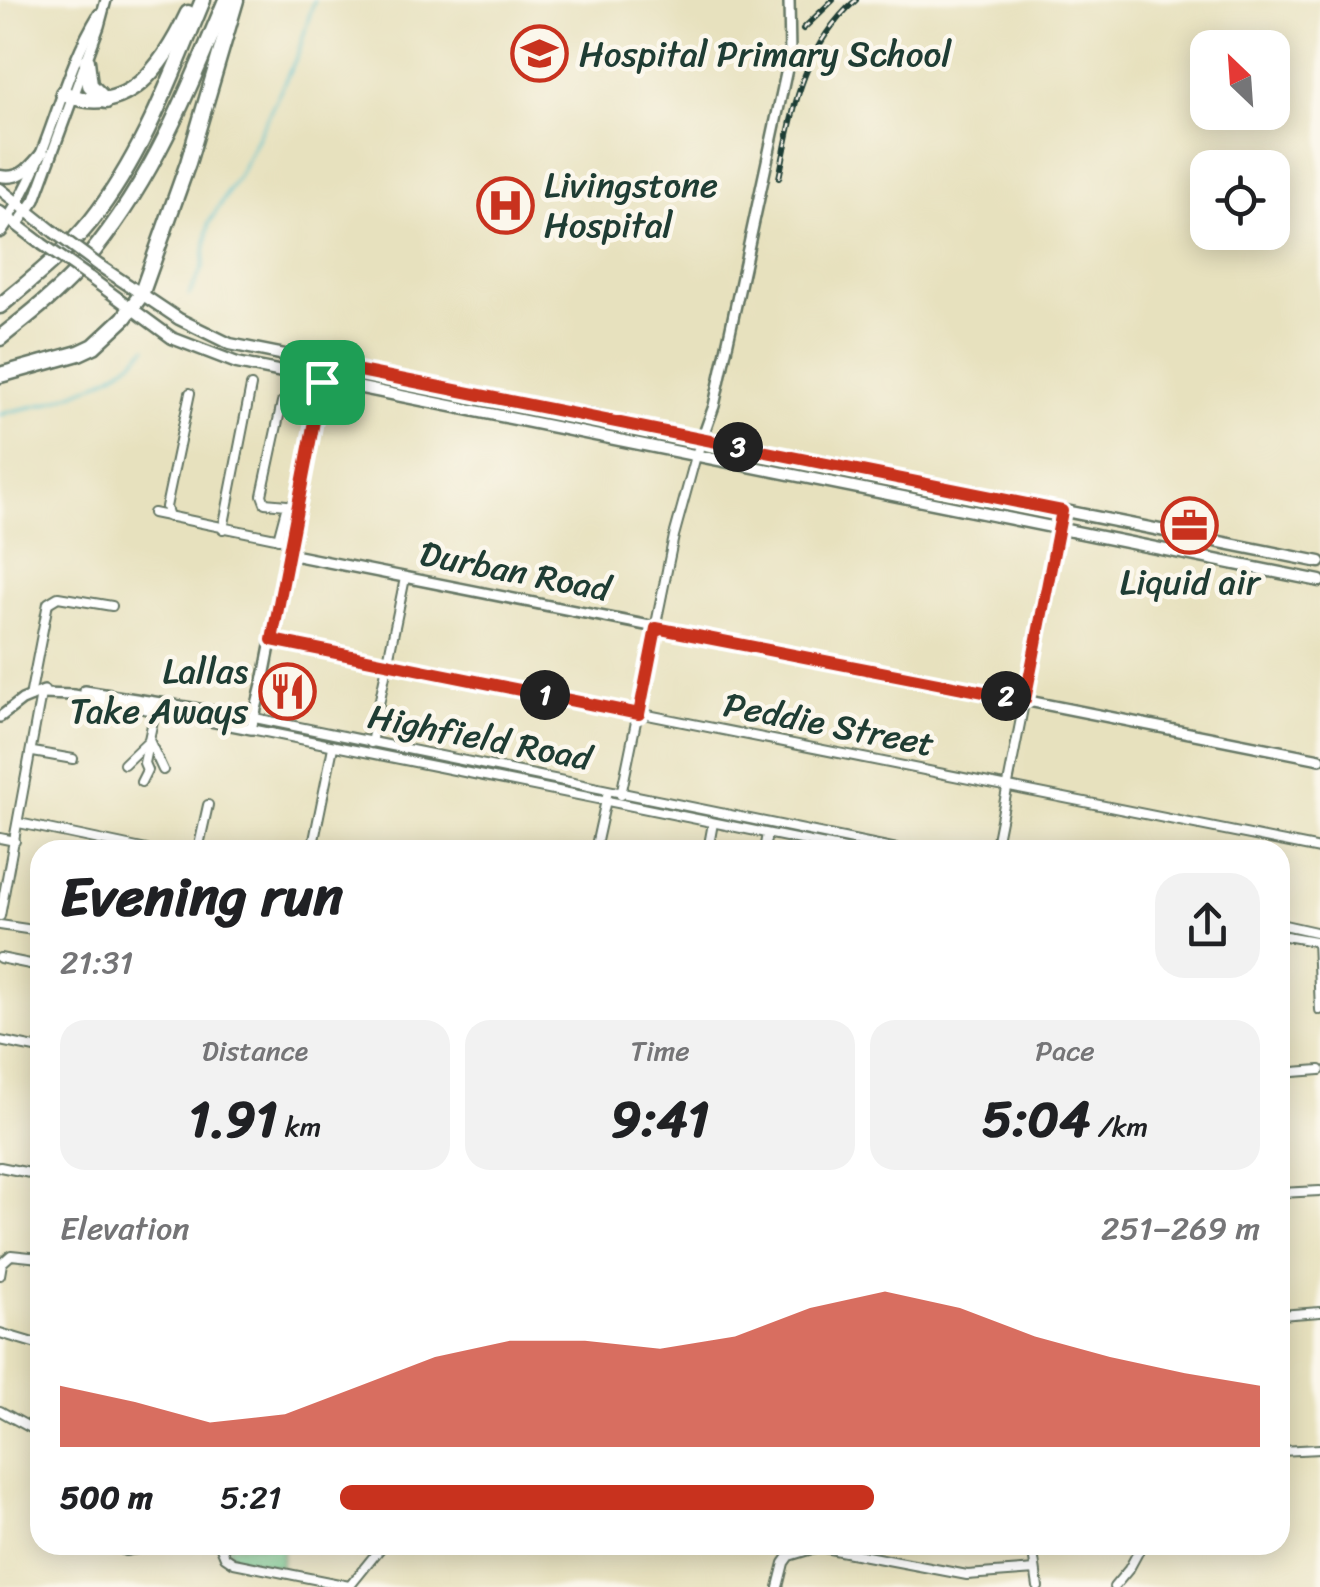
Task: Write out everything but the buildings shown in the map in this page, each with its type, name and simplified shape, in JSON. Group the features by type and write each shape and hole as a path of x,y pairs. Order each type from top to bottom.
{"highway":[{"path":"68,95 106,101 127,94 160,60 194,0"},
{"path":"0,306 57,258 114,190 155,117 203,0"},
{"path":"0,338 74,274 132,200 174,126 226,0"},
{"path":"0,376 80,353 110,333 142,295 198,132 236,0"},
{"path":"87,61 90,85 106,101"}],"main road":[{"path":"0,176 13,177 25,172 42,152"},
{"path":"0,189 142,295 200,331 230,344 1320,562"},
{"path":"6,221 162,332 236,363 1320,582"}],"street":[{"path":"618,804 674,536 714,406 790,56 788,0"},
{"path":"23,208 42,152 87,61 104,4"},
{"path":"6,221 35,200 81,47 104,4"},
{"path":"251,730 325,364"},
{"path":"223,529 251,386"},
{"path":"169,517 166,508 190,393"},
{"path":"278,539 287,505 265,502 262,495 282,402"},
{"path":"997,840 1062,511"},
{"path":"153,514 290,542"},
{"name":"Durban Road","path":"288,554 1320,759"},
{"path":"371,743 405,578"},
{"path":"30,697 48,603 58,597 112,606"},
{"name":"Peddie Street","path":"272,640 1270,840"},
{"name":"Highfield Road","path":"44,693 75,690 255,718 852,840"},
{"path":"0,717 30,697 44,693 0,916"},
{"name":"Highfield Road","path":"44,693 156,711 791,840"},
{"path":"142,778 138,769 144,763 156,711"},
{"path":"124,764 149,740"},
{"path":"149,740 163,770"},
{"path":"314,840 333,747"},
{"path":"33,752 74,759"},
{"path":"564,794 565,782"},
{"path":"597,840 608,791"},
{"path":"200,840 208,805"},
{"path":"19,823 103,840"},
{"path":"710,840 714,823"},
{"path":"766,840 767,834"},
{"path":"0,838 15,841"},
{"name":"Peddie Street","path":"1290,844 1320,850"},
{"path":"0,925 30,930"},
{"path":"1290,928 1319,939"},
{"path":"1290,936 1319,939"},
{"path":"1319,939 1320,1010"},
{"path":"0,958 30,964"},
{"path":"0,1041 30,1047"},
{"path":"1290,1072 1320,1070"},
{"path":"0,1167 30,1172"},
{"path":"1290,1192 1320,1190"},
{"path":"0,1275 2,1262 11,1254 30,1257"},
{"path":"1290,1314 1320,1312"},
{"path":"0,1333 30,1342"},
{"path":"0,1411 30,1428"},
{"path":"1290,1450 1320,1449"},
{"path":"225,1555 234,1563 349,1587 375,1555"},
{"path":"778,1587 784,1563 792,1555"},
{"path":"865,1555 968,1575 1036,1570"},
{"path":"1034,1555 1038,1587"},
{"path":"1114,1587 1137,1555"}],"green space":[{"path":"232,1555 282,1555 280,1567 234,1559"}],"waterway":[{"path":"189,295 203,267 209,223 241,171 298,54 314,0"},
{"path":"0,415 48,403 88,387 126,366 147,347"}],"railway":[{"path":"803,29 833,0"},
{"path":"779,178 802,81 823,38 856,0"}],"place":[{"name":"Hospital Primary School","path":"540,54"},
{"name":"Livingstone Hospital","path":"505,205"},
{"name":"Liquid air","path":"1190,526"},
{"name":"Lallas Take Aways","path":"287,691"}],"route":[{"path":"325,364 1062,511 1025,700 656,628 639,714 272,640 322,382 325,364"}]}
